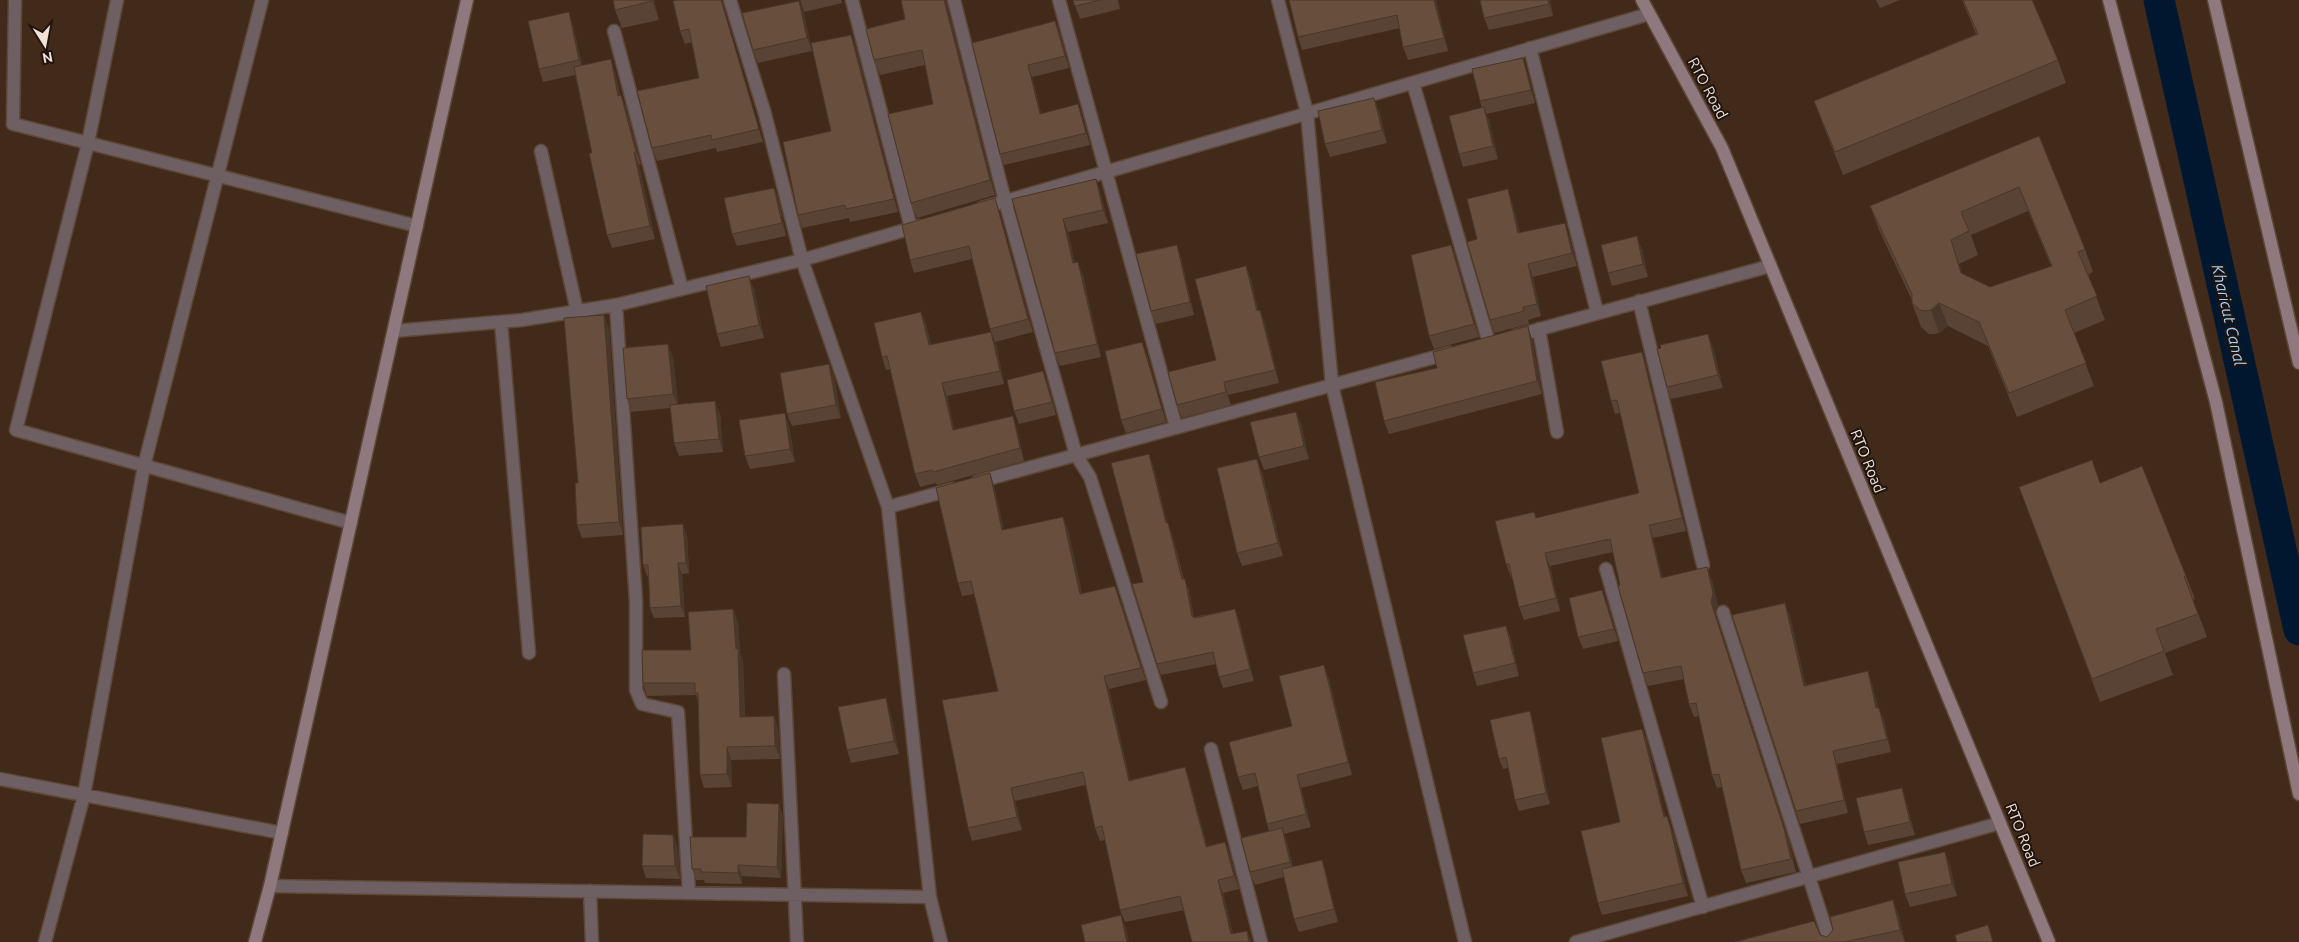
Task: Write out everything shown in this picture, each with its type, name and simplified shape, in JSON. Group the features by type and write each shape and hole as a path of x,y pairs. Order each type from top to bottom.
{"street":[{"path":"15,0 13,124 417,226"},
{"path":"116,0 88,143 16,430 351,523"},
{"path":"45,942 84,795 144,466 219,176 262,0"},
{"path":"255,942 282,833 468,0"},
{"path":"730,0 765,114 802,260 888,507 930,897 940,942"},
{"path":"852,0 911,228"},
{"path":"954,0 1005,201 1076,455 1090,477 1161,702"},
{"path":"1059,0 1176,427"},
{"path":"1278,0 1307,113 1332,385 1465,942"},
{"name":"RTO Road","path":"1642,0 1722,148 2049,942"},
{"path":"2108,0 2216,402 2299,794"},
{"path":"2214,0 2299,363"},
{"path":"967,212 1649,14"},
{"path":"614,31 682,289"},
{"path":"1530,48 1597,312"},
{"path":"1413,83 1493,342 1770,266"},
{"path":"541,151 577,311"},
{"path":"394,331 501,322 616,304 802,260 930,223"},
{"path":"1639,301 1703,565"},
{"path":"616,304 636,602 636,690 642,704 678,712 689,893"},
{"path":"501,322 530,653"},
{"path":"1539,329 1557,432"},
{"path":"888,507 1461,350"},
{"path":"1606,569 1703,906"},
{"path":"1723,612 1830,942"},
{"path":"784,674 797,942"},
{"path":"1211,749 1260,942"},
{"path":"0,779 282,833"},
{"path":"1576,942 2000,823"},
{"path":"270,886 930,897"},
{"path":"590,891 592,942"}],"building":[{"path":"613,0 652,0 652,1 615,10"},
{"path":"721,0 759,129 712,140 711,135 652,148 637,91 699,78 689,29 680,31 673,1"},
{"path":"901,0 944,0 990,180 911,203 888,114 933,104 922,50 874,60 866,29 905,19"},
{"path":"1073,0 1101,0 1075,6"},
{"path":"1289,0 1434,0 1444,38 1403,47 1397,15 1298,37"},
{"path":"1480,0 1548,0 1549,4 1484,18"},
{"path":"1963,0 2032,0 2058,60 1835,152 1814,101 1978,34"},
{"path":"799,1 807,38 753,50 742,13"},
{"path":"569,12 579,60 539,69 528,21"},
{"path":"1055,21 1065,56 1028,65 1040,114 1078,104 1086,133 1000,154 972,43"},
{"path":"851,35 894,199 846,209 845,205 798,215 783,142 831,131 811,43"},
{"path":"1523,58 1531,90 1480,101 1472,69"},
{"path":"611,59 618,96 621,95 636,152 634,152 650,226 607,235 589,153 592,153 574,67"},
{"path":"1374,98 1382,130 1325,144 1318,111"},
{"path":"1484,107 1493,146 1459,154 1449,116"},
{"path":"2039,136 2085,249 2078,252 2097,296 2065,310 2086,363 2009,393 1979,322 1939,303 1931,310 1925,311 1920,310 1912,303 1912,294 1870,206","holes":["2019,187 2052,266 1990,287 1961,273 1951,240 1969,231 1961,212"]},
{"path":"1096,179 1103,210 1063,219 1073,263 1078,262 1097,344 1055,353 1012,199"},
{"path":"774,188 782,223 732,234 724,198"},
{"path":"1508,189 1518,233 1565,223 1572,253 1528,264 1537,304 1523,307 1524,311 1490,320 1467,242 1477,239 1467,199"},
{"path":"995,198 1028,319 990,329 969,246 910,260 902,225"},
{"path":"1637,236 1643,264 1608,273 1601,245"},
{"path":"1177,245 1190,302 1151,311 1136,254"},
{"path":"1451,245 1474,324 1429,336 1411,255"},
{"path":"1246,266 1257,311 1260,310 1275,370 1224,382 1226,392 1177,405 1168,372 1216,360 1195,279"},
{"path":"749,276 759,325 717,334 706,286"},
{"path":"921,312 929,345 991,332 1000,371 942,383 953,430 1013,416 1020,448 933,472 932,470 915,474 887,356 882,357 874,323"},
{"path":"604,315 619,522 577,525 575,483 578,483 564,318"},
{"path":"1528,326 1537,381 1384,421 1375,382 1437,368 1433,352"},
{"path":"1708,334 1718,375 1667,387 1657,349 1661,348 1660,345"},
{"path":"1142,342 1162,409 1121,420 1105,351"},
{"path":"668,344 673,394 627,399 623,348"},
{"path":"1642,352 1682,518 1649,525 1661,578 1707,567 1713,593 1711,602 1784,829 1791,859 1741,870 1719,774 1712,775 1696,703 1689,704 1681,666 1643,673 1618,586 1620,585 1610,539 1545,553 1556,598 1519,607 1509,564 1506,564 1495,521 1534,512 1536,518 1639,493 1617,400 1611,401 1601,361"},
{"path":"829,364 836,405 787,414 780,373"},
{"path":"1043,371 1052,402 1014,411 1007,380"},
{"path":"715,401 719,439 674,443 670,405"},
{"path":"1296,412 1304,446 1259,457 1250,422"},
{"path":"785,413 790,449 745,456 739,420"},
{"path":"1149,454 1182,579 1185,579 1192,616 1195,618 1235,609 1250,669 1219,677 1213,652 1157,664 1132,584 1143,582 1111,463"},
{"path":"1257,459 1278,543 1237,553 1217,468"},
{"path":"2092,460 2100,483 2142,466 2186,576 2184,576 2198,614 2156,629 2164,651 2092,679 2019,487"},
{"path":"990,473 1002,530 1063,517 1080,594 1115,586 1141,668 1104,676 1129,781 1185,767 1206,847 1225,842 1234,876 1218,880 1231,934 1247,931 1249,942 1192,942 1180,896 1120,910 1102,826 1095,828 1083,772 1011,788 1017,817 968,828 942,700 998,691 971,581 958,583 936,488"},
{"path":"683,524 686,563 678,563 681,606 650,608 648,565 643,565 641,527"},
{"path":"1602,590 1614,629 1578,637 1569,598"},
{"path":"1785,603 1804,686 1868,671 1876,708 1879,708 1887,739 1833,751 1844,800 1796,811 1732,615"},
{"path":"733,609 736,649 738,648 740,717 774,716 775,746 727,747 727,774 700,775 698,693 695,693 695,683 643,683 642,650 691,650 688,612"},
{"path":"1506,626 1515,663 1473,673 1463,635"},
{"path":"1324,665 1348,762 1297,775 1306,814 1267,824 1255,773 1238,777 1229,742 1292,726 1279,676"},
{"path":"886,698 894,741 847,750 838,707"},
{"path":"1530,711 1546,793 1515,800 1506,757 1499,759 1490,720"},
{"path":"1642,729 1664,817 1667,816 1670,826 1683,883 1598,903 1581,831 1620,822 1601,738"},
{"path":"1902,788 1910,822 1864,832 1856,798"},
{"path":"747,803 779,804 777,867 738,865 738,873 701,872 701,869 692,869 690,837 746,837"},
{"path":"1282,828 1290,862 1250,872 1241,838"},
{"path":"643,834 673,835 675,866 642,866"},
{"path":"1945,852 1952,884 1905,894 1898,862"},
{"path":"1322,860 1334,909 1294,919 1282,869"},
{"path":"1893,900 1900,930 1844,942 1735,942 1814,921 1820,935 1827,937 1833,930 1830,917"},
{"path":"1121,915 1127,942 1085,942 1081,925"},
{"path":"1988,925 1993,942 1957,942 1955,935"}],"waterway":[{"name":"Kharicut Canal","path":"2159,0 2299,630"}]}
